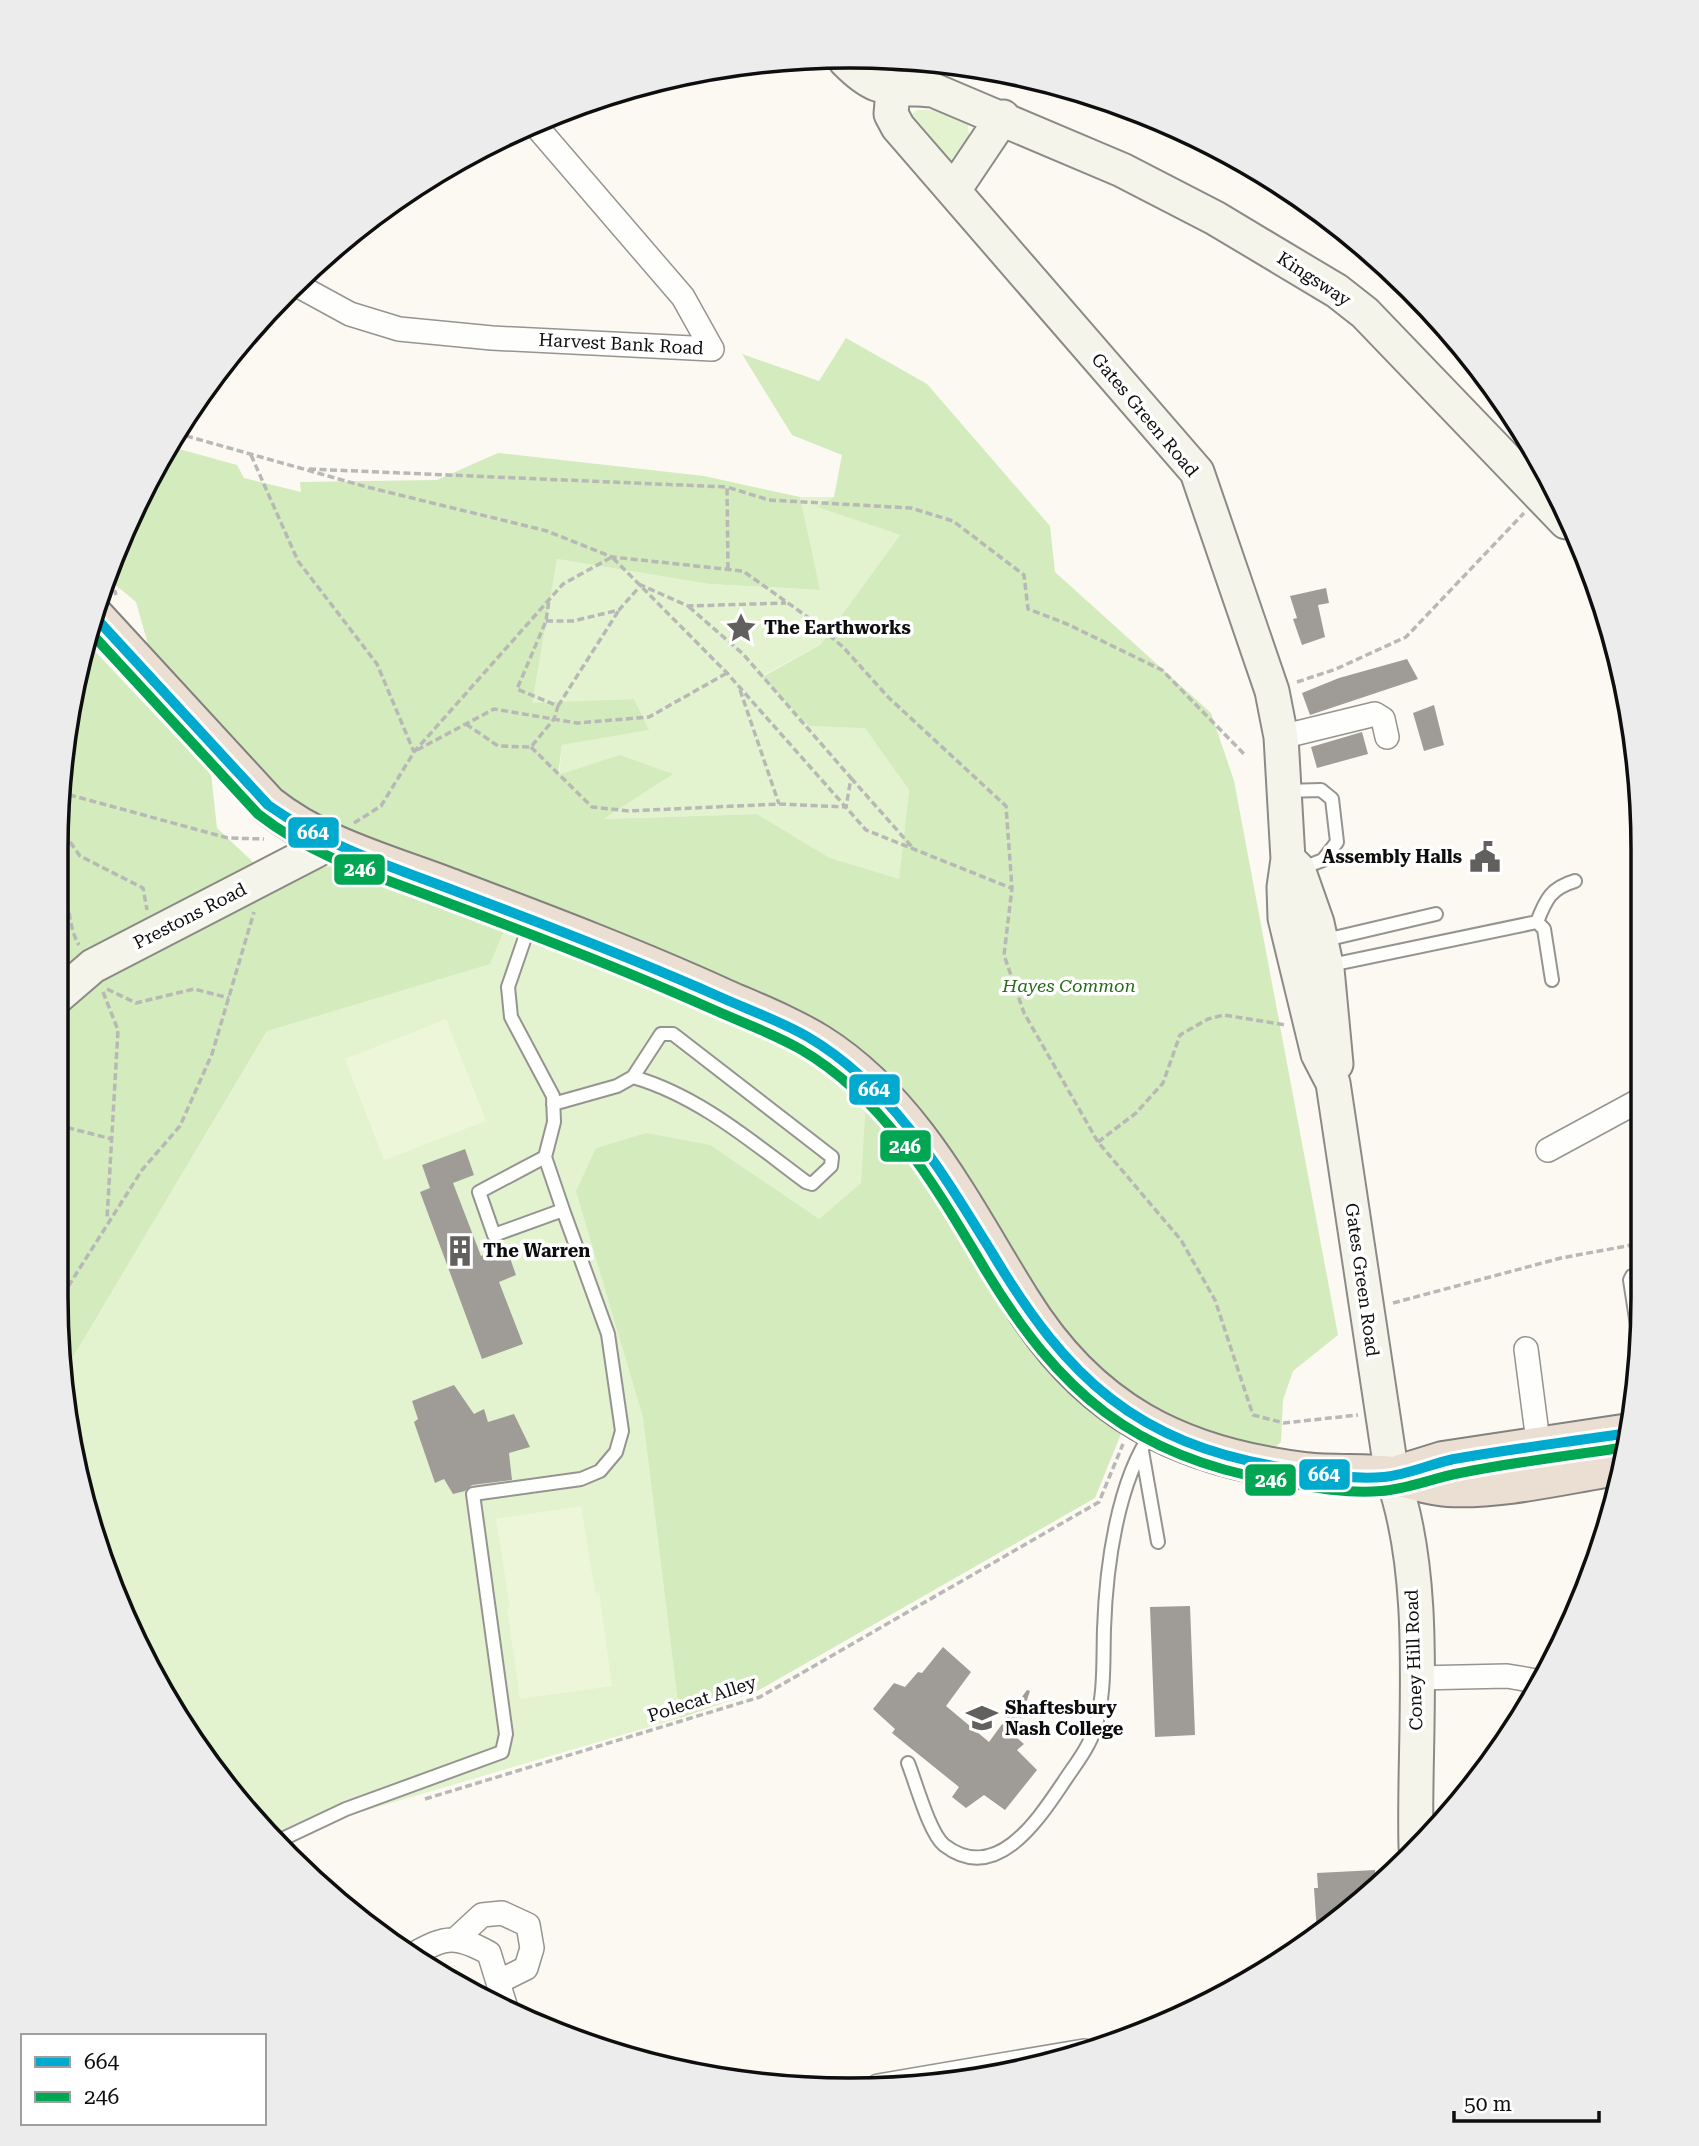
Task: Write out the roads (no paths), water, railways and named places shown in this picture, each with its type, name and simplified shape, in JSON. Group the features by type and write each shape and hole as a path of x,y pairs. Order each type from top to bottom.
{"highway":[{"path":"102,625 268,806 288,821 326,840 695,985 821,1045 884,1100 926,1149 1024,1307 1051,1343 1147,1439 1251,1463 1339,1475 1392,1476 1443,1461 1612,1465"},
{"path":"1541,1462 1618,1437"}],"street":[{"path":"855,68 871,82 893,90"},
{"name":"Kingsway","path":"893,90 915,87 933,90 1003,117 1122,170 1215,218 1344,297 1410,359 1551,507"},
{"name":"Gates Green Road","path":"893,90 893,120 1197,472 1272,691 1281,737 1293,864 1323,954 1337,1053 1333,1083 1392,1476"},
{"path":"954,190 1003,117"},
{"name":"Harvest Bank Road","path":"305,290 349,314 399,329 492,338 712,349 683,297 541,132"},
{"path":"1281,737 1376,714 1383,719 1387,737"},
{"name":"Prestons Road","path":"68,988 93,966 317,850 326,840"},
{"name":"Gates Green Road","path":"1293,864 1284,887 1285,918 1318,1054 1333,1083"},
{"path":"1548,1150 1631,1105"},
{"path":"1526,1349 1541,1462"},
{"name":"Coney Hill Road","path":"1392,1476 1402,1505 1412,1577 1417,1678 1416,1834"},
{"path":"1417,1678 1507,1676 1530,1680"},
{"path":"456,1940 482,1915 502,1913 528,1925 532,1948 526,1968 498,1982"},
{"path":"421,1950 440,1940 468,1941 489,1953 502,1996"}],"lane":[{"path":"1284,791 1321,790 1332,799 1334,810 1337,842 1331,852 1324,860 1293,864"},
{"path":"1537,922 1545,902 1558,886 1575,881"},
{"path":"1323,954 1437,914"},
{"path":"286,1837 346,1808 502,1752 506,1734 473,1494 581,1479 600,1471 616,1452 622,1431 608,1334 545,1157 554,1122 553,1096 511,1017 509,987 531,919"},
{"path":"1323,954 1537,922"},
{"path":"1537,922 1544,929 1552,980"},
{"path":"553,1104 617,1086 632,1077 661,1034 673,1034 832,1157 831,1166 812,1184 717,1116 672,1091 632,1077"},
{"path":"545,1157 479,1192 494,1235 563,1210"},
{"path":"1147,1439 1158,1542"},
{"path":"908,1763 936,1833 942,1843 954,1851 976,1857 997,1854 1035,1825 1094,1732 1105,1679 1104,1630 1110,1546 1147,1439"}],"place":[{"name":"The Earthworks","path":"741,628"},
{"name":"Assembly Halls","path":"1485,857"},
{"name":"The Warren","path":"460,1251"},
{"name":"Shaftesbury Nash College","path":"982,1718"}],"park label":[{"name":"Hayes Common","path":"1069,986"}]}
